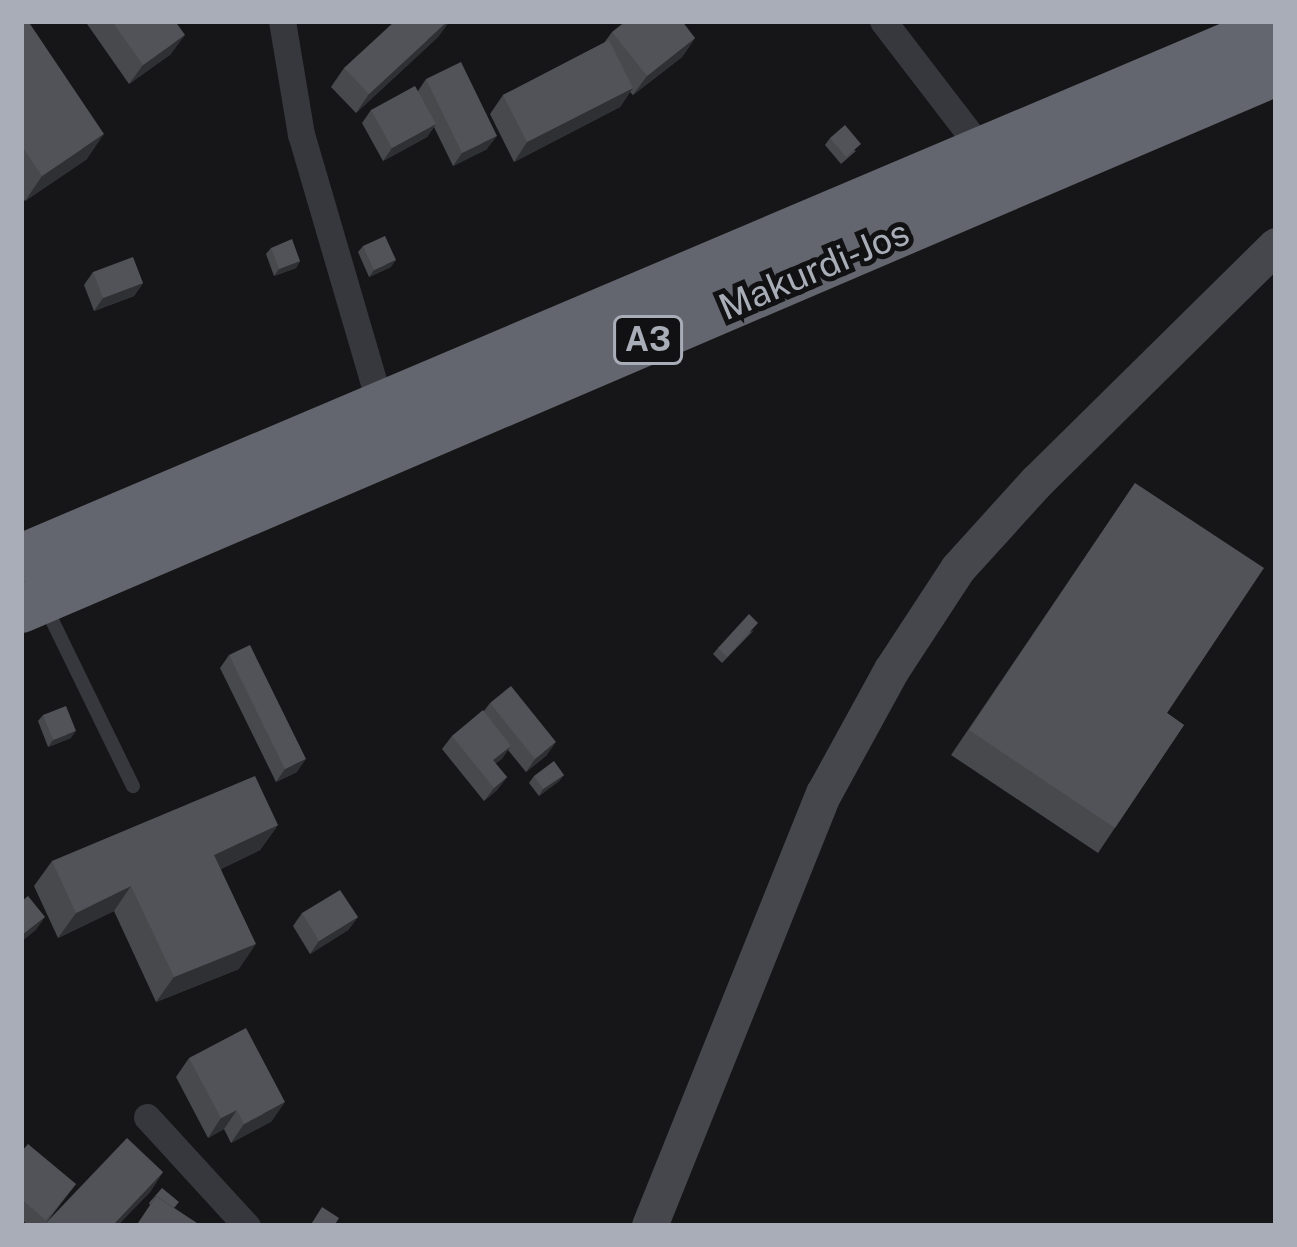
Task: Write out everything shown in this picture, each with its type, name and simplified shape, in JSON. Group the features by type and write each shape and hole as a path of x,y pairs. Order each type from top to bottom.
{"highway":[{"name":"Makurdi-Jos","path":"28,589 381,408 1276,26"},
{"name":"Makurdi-Jos","path":"28,589 1276,72"}],"street":[{"path":"282,21 301,134 381,408"},
{"path":"883,21 982,149"},
{"path":"650,1226 824,794 892,670 958,569 1036,482 1276,246"},
{"path":"147,1118 247,1226"}],"lane":[{"path":"28,589 133,786"}],"building":[{"path":"21,21 28,21 104,134 42,176 21,145"},
{"path":"112,21 175,21 185,35 143,65"},
{"path":"395,21 448,21 369,94 344,68"},
{"path":"626,21 682,21 695,38 647,76 612,32"},
{"path":"609,40 633,88 527,142 503,95"},
{"path":"461,62 497,136 462,153 426,79"},
{"path":"415,86 436,124 392,148 371,110"},
{"path":"845,125 861,144 846,157 830,138"},
{"path":"385,236 396,260 374,270 363,246"},
{"path":"292,239 300,261 279,269 271,248"},
{"path":"133,257 143,283 103,298 93,272"},
{"path":"1135,483 1264,568 1167,713 1184,725 1115,828 969,730"},
{"path":"749,614 758,623 727,657 718,648"},
{"path":"250,645 306,759 285,769 229,655"},
{"path":"511,686 556,742 535,759 490,703"},
{"path":"66,706 76,731 53,740 43,715"},
{"path":"483,710 511,746 493,760 507,777 494,788 452,736"},
{"path":"554,761 564,775 543,789 534,776"},
{"path":"255,776 278,825 214,855 256,944 174,977 131,886 76,913 52,861"},
{"path":"340,890 358,917 319,941 302,913"},
{"path":"28,896 45,917 21,936 21,902"},
{"path":"246,1028 285,1102 244,1124 237,1110 221,1118 189,1058"},
{"path":"127,1138 163,1172 112,1226 47,1226 45,1224"},
{"path":"28,1144 76,1184 46,1220 21,1199 21,1152"},
{"path":"162,1188 179,1202 174,1208 156,1196 150,1205 149,1203"},
{"path":"156,1196 200,1225 136,1226"},
{"path":"322,1207 339,1218 334,1226 310,1226"}]}
